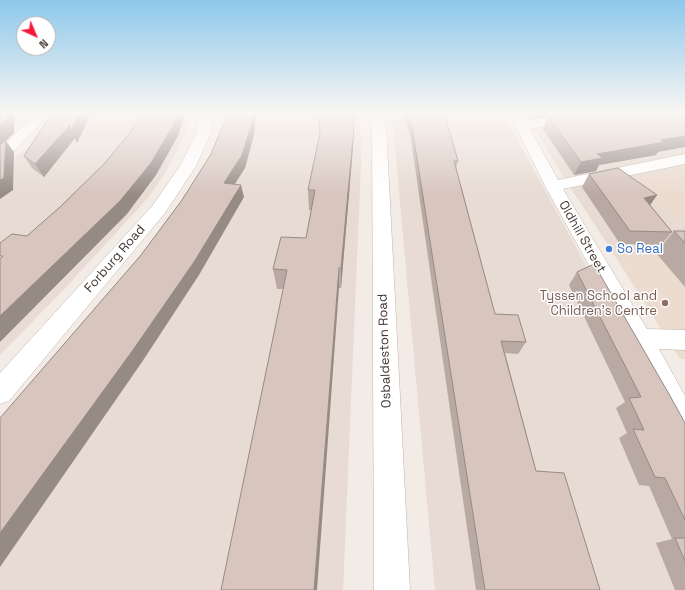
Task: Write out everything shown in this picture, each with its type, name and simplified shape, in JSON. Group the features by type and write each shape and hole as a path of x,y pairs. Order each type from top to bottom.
{"street":[{"path":"0,156 16,141"},
{"name":"Forburg Road","path":"0,392 159,209 188,166 200,141"},
{"name":"Osbaldeston Road","path":"378,141 392,590"},
{"name":"Oldhill Street","path":"529,141 552,186 621,303 685,424"},
{"path":"552,186 685,159"},
{"path":"640,340 685,340"}],"shaded area":[{"path":"35,141 182,141 164,175 146,200 67,286 0,355 0,169"},
{"path":"218,141 362,141 343,590 0,590 0,428 137,268 209,162"},
{"path":"394,141 518,141 661,403 685,590 435,590"},
{"path":"542,141 685,141 685,169 623,180 685,224 685,243 664,246 608,245"},
{"path":"685,169 685,224 623,180"},
{"name":"Tyssen School and Children's Centre","path":"685,243 685,359 680,359 608,245 664,246"}],"building":[{"path":"6,141 4,178 0,180 0,145"},
{"path":"34,141 56,141 35,164 24,156"},
{"path":"124,141 164,141 151,163 120,201 0,316 0,259 3,256 0,256 0,243 12,234 27,236 60,207 105,163"},
{"path":"217,141 247,141 242,155 224,183 241,185 194,262 133,350 0,533 0,418 141,255 182,200 211,154"},
{"path":"318,141 353,141 341,268 339,268 314,590 221,590 287,270 273,269 281,237 306,238 315,190 308,190"},
{"path":"414,141 452,141 458,161 454,161 495,314 518,315 526,342 501,341 536,471 564,473 600,590 485,590"},
{"path":"566,141 662,141 665,142 597,154 603,158 581,162"},
{"path":"618,168 657,195 644,198 672,232 630,231 589,174"},
{"path":"674,231 685,231 685,243"},
{"path":"594,264 685,423 685,520 665,478 655,477 633,429 644,430 629,398 641,397 577,272"},
{"path":"675,538 685,538 685,561"}],"place":[{"name":"So Real","path":"609,249"},
{"name":"Tyssen School and Children's Centre","path":"665,303"}]}
